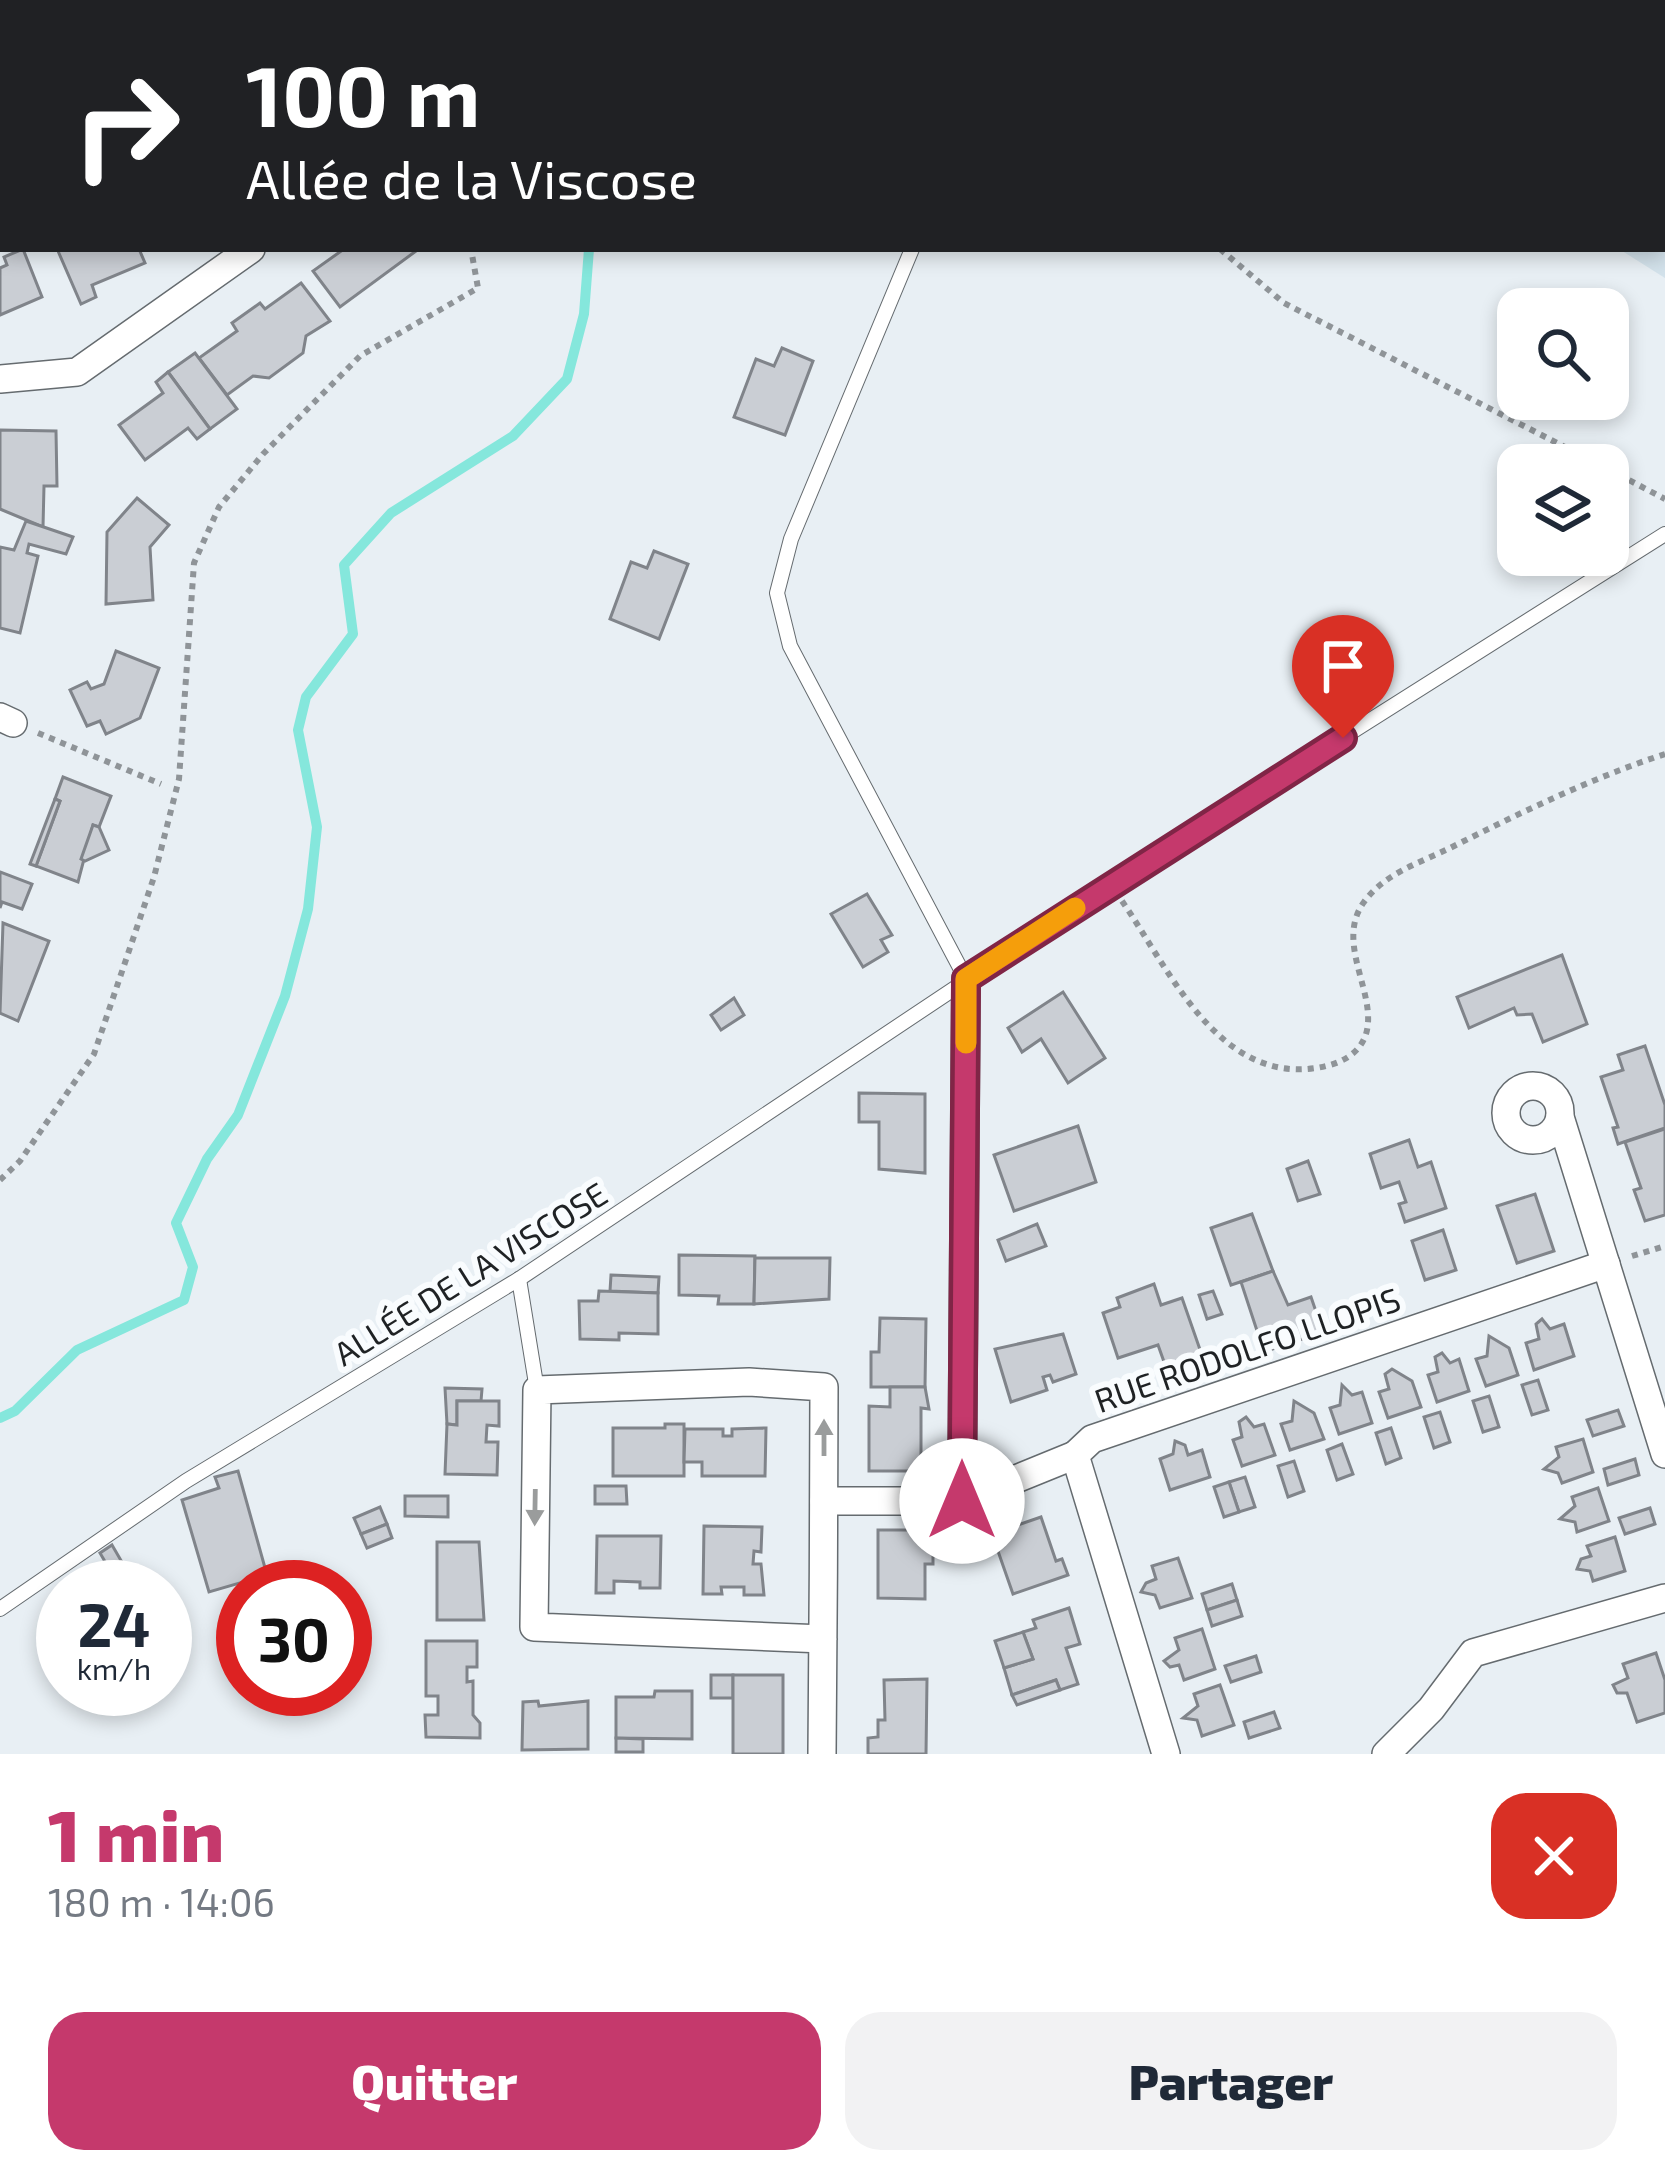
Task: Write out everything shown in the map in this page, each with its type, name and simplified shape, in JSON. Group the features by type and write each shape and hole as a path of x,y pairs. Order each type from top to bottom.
{"street":[{"path":"0,379 76,372 247,252"},
{"path":"962,1501 966,979"},
{"path":"1560,1118 1665,1454"},
{"name":"RUE RODOLFO LLOPIS","path":"1166,1754 1075,1455 1092,1439 1606,1264"},
{"path":"822,1754 823,1639 824,1501 824,1387 749,1382 537,1390 534,1627 823,1639"},
{"path":"824,1501 962,1501 1075,1455"},
{"path":"1386,1754 1431,1709 1473,1653 1665,1598"}],"lane":[{"path":"911,252 791,539 777,593 790,646 966,979"},
{"name":"ALLÉE DE LA VISCOSE","path":"0,1609 186,1480 519,1279 1111,884 1665,534"},
{"path":"519,1279 537,1390"}],"path":[{"path":"0,1180 20,1161 94,1054 154,877 179,779 194,563 219,507 263,454 360,356 478,288 472,252"},
{"path":"1224,252 1284,303 1559,444"},
{"path":"1629,480 1665,499"},
{"path":"6,720 161,784"},
{"path":"1111,884 1225,1046 1300,1071 1331,1066 1356,1053 1367,1031 1352,927 1364,902 1390,877 1544,800 1665,754"}],"shaded area":[{"path":"1624,252 1665,252 1665,278"}],"building":[{"path":"24,252 42,297 0,315 0,268 7,265 4,257"},
{"path":"58,252 140,252 145,263 92,285 96,297 81,304"},
{"path":"340,252 415,252 340,307 313,271"},
{"path":"301,283 330,321 306,336 303,353 269,378 253,376 227,395 199,358 237,331 232,323 260,303 265,309"},
{"path":"782,348 813,361 785,435 734,417 756,359 774,366"},
{"path":"195,353 237,409 210,429 168,372"},
{"path":"168,372 210,429 197,439 188,428 145,460 119,425 163,393 156,382"},
{"path":"0,430 56,431 57,486 44,486 43,527 0,509"},
{"path":"137,498 169,525 150,547 153,600 106,604 107,532"},
{"path":"26,521 73,537 66,554 29,544 27,553 38,556 20,633 0,628 0,547 14,550"},
{"path":"654,551 688,564 659,639 610,619 631,562 647,568"},
{"path":"116,651 159,668 140,718 106,734 100,721 87,726 70,690 87,682 91,689 104,684"},
{"path":"63,777 111,796 99,827 93,825 78,882 36,866 60,801 55,799"},
{"path":"55,799 60,801 36,866 30,864"},
{"path":"93,825 99,827 109,850 85,861 81,859"},
{"path":"0,872 32,884 22,909 2,902 0,908"},
{"path":"867,894 892,935 881,940 888,952 863,967 831,914"},
{"path":"3,923 49,941 18,1021 0,1013"},
{"path":"1562,955 1587,1024 1543,1042 1532,1014 1517,1015 1514,1008 1469,1028 1457,997"},
{"path":"1063,992 1105,1058 1068,1083 1041,1039 1022,1052 1008,1028"},
{"path":"734,998 744,1015 721,1030 711,1015"},
{"path":"1645,1046 1665,1105 1665,1128 1618,1144 1613,1128 1618,1127 1601,1077 1623,1070 1618,1055"},
{"path":"859,1093 925,1094 925,1173 879,1169 879,1122 859,1122"},
{"path":"1078,1126 1096,1182 1014,1211 994,1155"},
{"path":"1665,1129 1665,1215 1645,1221 1634,1190 1641,1188 1625,1142"},
{"path":"1409,1140 1418,1167 1431,1162 1446,1208 1405,1222 1399,1204 1406,1202 1399,1182 1381,1188 1370,1154"},
{"path":"1308,1161 1320,1194 1298,1201 1287,1169"},
{"path":"1535,1194 1554,1251 1517,1263 1497,1206"},
{"path":"1252,1214 1273,1271 1231,1285 1211,1228"},
{"path":"1037,1224 1046,1246 1006,1261 998,1240"},
{"path":"1443,1230 1456,1270 1425,1280 1412,1241"},
{"path":"679,1255 755,1256 754,1304 718,1304 719,1296 679,1295"},
{"path":"755,1258 830,1258 829,1299 754,1304"},
{"path":"1273,1271 1288,1305 1311,1297 1323,1332 1264,1352 1241,1282"},
{"path":"611,1275 659,1277 658,1293 610,1291"},
{"path":"1154,1284 1161,1305 1182,1298 1204,1361 1168,1373 1158,1345 1118,1358 1103,1313 1120,1307 1117,1298"},
{"path":"599,1291 658,1293 658,1334 580,1339 579,1301 598,1301"},
{"path":"1213,1291 1222,1314 1207,1319 1199,1295"},
{"path":"880,1318 926,1319 925,1387 871,1387 871,1352 879,1352"},
{"path":"1542,1319 1550,1329 1564,1324 1574,1356 1534,1370 1526,1343 1539,1339 1536,1324"},
{"path":"1063,1334 1076,1374 1053,1382 1050,1375 1043,1377 1047,1390 1011,1402 995,1349"},
{"path":"1489,1336 1509,1348 1518,1375 1486,1386 1476,1359 1487,1356"},
{"path":"1442,1353 1450,1363 1459,1359 1469,1391 1437,1402 1428,1375 1438,1372 1435,1357"},
{"path":"1392,1369 1412,1381 1421,1407 1388,1418 1379,1392 1389,1389 1385,1374"},
{"path":"1538,1380 1548,1410 1532,1415 1522,1385"},
{"path":"1342,1385 1352,1395 1362,1392 1372,1423 1339,1434 1330,1408 1340,1405"},
{"path":"890,1387 925,1387 929,1409 921,1408 921,1471 869,1471 869,1406 890,1407"},
{"path":"445,1388 482,1389 481,1401 457,1401 457,1425 447,1424"},
{"path":"1489,1396 1499,1427 1483,1432 1473,1401"},
{"path":"457,1401 499,1401 499,1426 487,1425 486,1442 498,1442 497,1475 445,1474 447,1424 457,1425"},
{"path":"1294,1401 1314,1413 1324,1439 1290,1450 1281,1424 1292,1421"},
{"path":"1618,1410 1624,1426 1593,1436 1587,1420"},
{"path":"1440,1412 1450,1442 1434,1448 1424,1417"},
{"path":"1246,1417 1254,1427 1264,1424 1275,1455 1242,1466 1233,1440 1242,1437 1239,1422"},
{"path":"665,1424 684,1424 684,1476 613,1476 613,1428 665,1428"},
{"path":"766,1428 765,1476 702,1476 702,1462 684,1462 685,1429 723,1429 723,1436 732,1436 732,1429"},
{"path":"1391,1428 1401,1458 1386,1464 1376,1433"},
{"path":"1583,1439 1593,1472 1562,1483 1558,1473 1544,1469 1559,1457 1556,1447"},
{"path":"1175,1441 1185,1445 1188,1455 1202,1450 1210,1477 1170,1490 1160,1459 1173,1454"},
{"path":"1342,1444 1353,1474 1337,1480 1327,1450"},
{"path":"1635,1459 1639,1475 1608,1485 1604,1469"},
{"path":"1294,1461 1304,1491 1288,1497 1278,1466"},
{"path":"238,1471 263,1560 216,1560 216,1590 209,1592 182,1500 219,1488 215,1477"},
{"path":"1245,1477 1255,1507 1239,1512 1229,1482"},
{"path":"1229,1482 1239,1512 1224,1517 1214,1487"},
{"path":"595,1486 626,1486 627,1504 595,1504"},
{"path":"1598,1488 1609,1521 1577,1532 1575,1522 1560,1519 1575,1506 1572,1497"},
{"path":"405,1496 448,1496 448,1517 405,1516"},
{"path":"380,1507 387,1524 361,1534 354,1518"},
{"path":"1650,1508 1655,1524 1625,1534 1619,1518"},
{"path":"1041,1517 1056,1561 1062,1559 1068,1575 1013,1594 992,1534"},
{"path":"387,1524 392,1538 367,1548 361,1534"},
{"path":"704,1526 762,1527 761,1552 754,1551 753,1564 761,1564 764,1595 744,1595 744,1587 721,1587 722,1594 703,1594"},
{"path":"878,1530 933,1530 933,1564 925,1564 925,1599 878,1598"},
{"path":"597,1536 661,1536 660,1588 614,1581 614,1593 596,1593"},
{"path":"1615,1537 1625,1571 1593,1581 1590,1571 1577,1569 1581,1559 1591,1556 1587,1546"},
{"path":"437,1542 479,1542 484,1620 437,1620"},
{"path":"112,1545 121,1560 104,1560 100,1553"},
{"path":"1178,1558 1192,1598 1160,1608 1155,1595 1141,1592 1156,1579 1152,1566"},
{"path":"1232,1584 1237,1600 1207,1610 1202,1594"},
{"path":"1237,1600 1242,1616 1212,1626 1207,1610"},
{"path":"1069,1608 1080,1644 1066,1648 1078,1684 1060,1690 1056,1680 1012,1695 1004,1668 1033,1659 1023,1632 1036,1628 1033,1620"},
{"path":"1202,1629 1215,1669 1184,1680 1179,1665 1170,1667 1164,1661 1179,1650 1175,1638"},
{"path":"1023,1632 1033,1659 1004,1668 995,1641"},
{"path":"426,1641 477,1641 477,1667 467,1667 467,1682 473,1681 473,1715 480,1723 480,1738 426,1737 425,1715 438,1715 438,1696 426,1696"},
{"path":"1656,1653 1665,1680 1665,1713 1637,1722 1627,1693 1617,1693 1613,1685 1628,1678 1623,1664"},
{"path":"1256,1656 1261,1672 1231,1682 1225,1666"},
{"path":"711,1675 733,1675 733,1698 711,1698"},
{"path":"733,1675 783,1675 783,1754 733,1754"},
{"path":"927,1679 926,1754 868,1754 868,1738 878,1737 878,1720 885,1720 884,1680"},
{"path":"1056,1680 1060,1690 1017,1705 1012,1695"},
{"path":"1220,1685 1234,1725 1202,1736 1197,1720 1183,1718 1198,1706 1194,1694"},
{"path":"655,1691 692,1691 692,1739 616,1738 616,1697 654,1697"},
{"path":"538,1701 539,1706 588,1701 588,1749 522,1750 523,1702"},
{"path":"1274,1712 1280,1728 1249,1738 1244,1722"},
{"path":"616,1738 643,1739 643,1752 616,1752"}],"waterway":[{"path":"0,1418 15,1411 77,1350 184,1300 193,1267 176,1223 207,1159 238,1115 285,996 308,909 317,827 298,730 306,697 353,634 344,565 391,513 513,436 567,379 584,314 589,252"}],"slow traffic":[{"path":"966,1043 966,979 1075,908"}],"route":[{"path":"962,1501 966,979 1343,738"}]}
